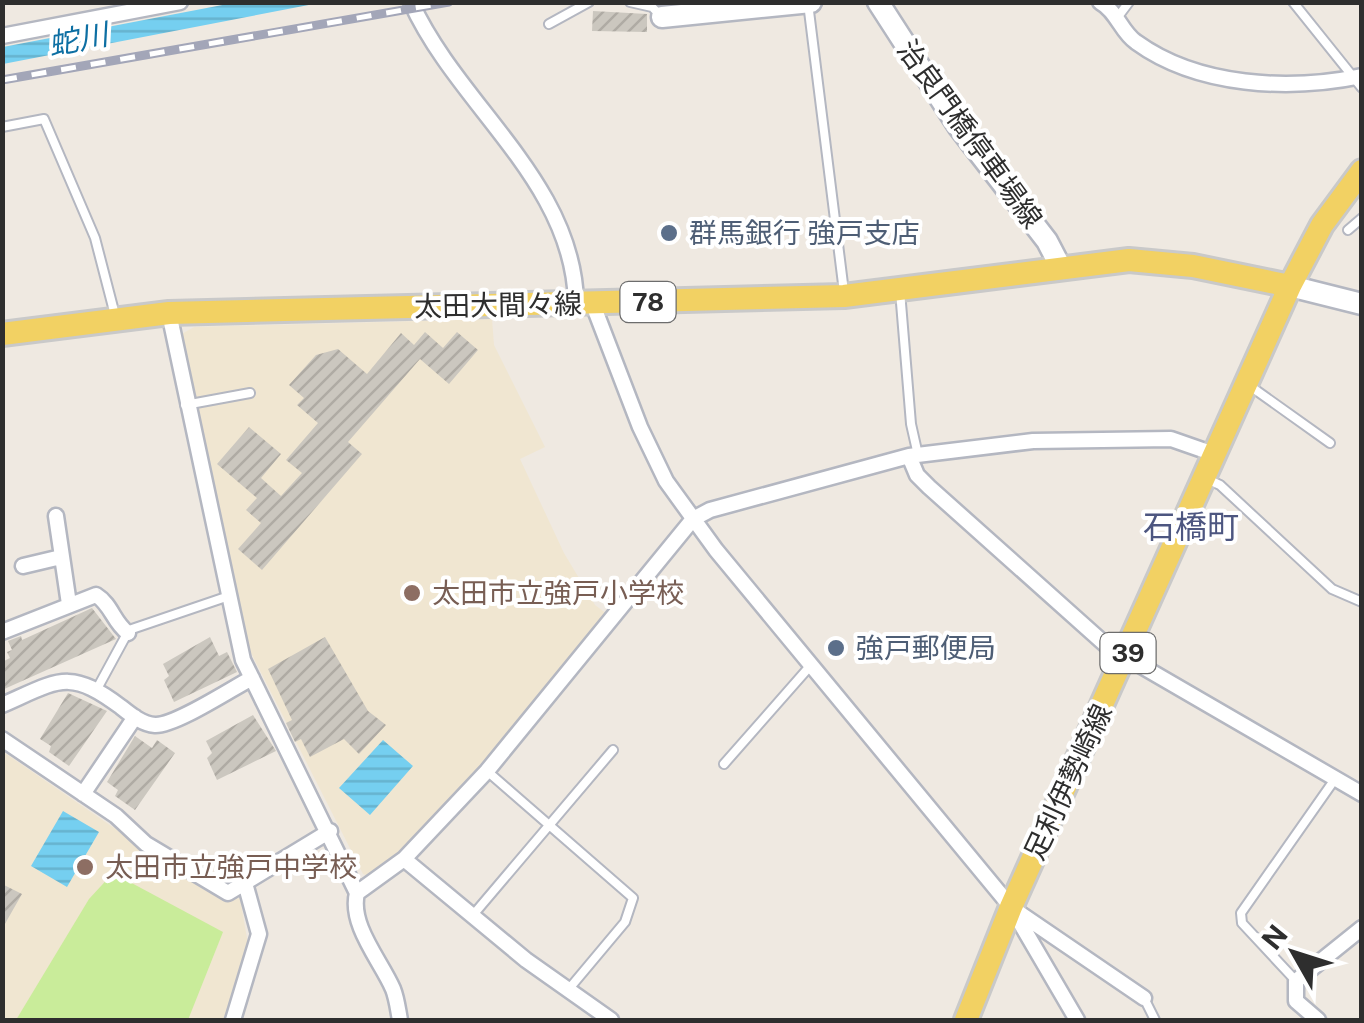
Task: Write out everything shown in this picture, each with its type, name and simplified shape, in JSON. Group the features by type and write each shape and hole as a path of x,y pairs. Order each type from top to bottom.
{"main road":[{"name":"治良門橋停車場線","path":"878,2 958,126 1047,242 1060,266"},
{"path":"662,17 810,3"},
{"name":"足利伊勢崎線","path":"966,1020 1011,907 1290,286 1322,225 1362,170"},
{"name":"太田大間々線","path":"2,334 169,313 844,296 1060,266 1158,262 1290,286"},
{"path":"1290,286 1362,304"}],"street":[{"path":"2,36 103,10 180,2"},
{"path":"411,2 470,96 552,206 584,302 666,481 811,666 1011,907 1076,1020"},
{"path":"1100,2 1132,40 1194,74 1307,86 1359,81"},
{"path":"169,313 226,598 252,678 330,831 356,893 354,903 363,931 395,992 400,1020"},
{"path":"356,893 404,859 487,771 693,520 730,502 914,456 1033,441 1149,437 1171,438 1214,454"},
{"path":"914,456 929,487 1002,546 1095,636 1362,794"},
{"path":"56,516 69,604"},
{"path":"23,566 62,557"},
{"path":"2,632 96,595 109,604 128,633"},
{"path":"2,706 54,683 98,687 135,717 151,725 163,724 252,678"},
{"path":"83,794 135,717"},
{"path":"2,739 212,886 228,893 330,831"},
{"path":"404,859 472,916 611,1020"},
{"path":"232,1020 258,934 245,883"},
{"path":"1011,907 1144,998"},
{"path":"1318,1020 1296,1000 1296,981 1362,928"}],"lane":[{"path":"549,24 588,2"},
{"path":"630,2 652,7 662,17"},
{"path":"1117,18 1129,2"},
{"path":"1293,2 1359,81"},
{"path":"810,3 844,296"},
{"path":"2,126 44,119 95,238 116,318"},
{"path":"1348,230 1362,218"},
{"path":"900,291 914,456"},
{"path":"1246,384 1330,442"},
{"path":"186,405 250,393"},
{"path":"1204,478 1220,485 1332,589 1362,602"},
{"path":"98,687 128,633 226,598"},
{"path":"724,764 811,666"},
{"path":"472,916 613,750"},
{"path":"487,771 633,898 631,913 568,990"},
{"path":"1296,981 1242,923 1241,912 1335,778"},
{"path":"1144,998 1155,1020"}],"shaded area":[{"name":"太田市立強戸小学校","path":"492,319 494,345 545,447 520,459 564,553 595,605 611,617 472,780 372,877 363,874 249,649 180,335 194,327"},
{"name":"太田市立強戸中学校","path":"2,751 206,891 230,900 240,898 248,944 223,1020 3,1020"}],"green space":[{"path":"113,873 223,932 188,1020 16,1020 89,899"}],"water":[{"name":"蛇川","path":"238,2 319,3 3,64 3,47"},
{"path":"383,740 413,766 370,815 339,788"},
{"path":"63,811 99,832 67,887 31,866"}],"building":[{"path":"593,11 647,14 647,32 592,31"},
{"path":"425,332 443,348 457,332 478,350 449,384 420,359 348,442 362,454 262,570 238,549 261,523 246,510 257,498 217,464 249,427 281,454 261,478 281,496 302,473 286,460 318,423 297,405 304,398 289,385 316,355 338,349 367,374 401,333 414,345"},
{"path":"92,608 116,639 2,690 2,662 10,658 7,652 12,650 8,641 21,636 22,640"},
{"path":"210,637 219,656 227,652 237,672 174,702 164,680 169,676 163,664"},
{"path":"325,637 368,711 386,725 359,754 344,739 310,757 301,739 295,742 286,723 292,720 268,669"},
{"path":"68,693 107,711 69,766 49,752 51,746 40,739"},
{"path":"253,715 276,751 217,780 207,758 212,753 206,741"},
{"path":"135,736 152,748 157,740 175,753 135,810 115,796 118,790 107,782"},
{"path":"2,884 22,894 2,929"}],"railway":[{"path":"2,80 449,2"}],"place":[{"name":"群馬銀行 強戸支店","path":"669,233"},
{"name":"太田市立強戸小学校","path":"412,593"},
{"name":"強戸郵便局","path":"836,648"},
{"name":"太田市立強戸中学校","path":"85,867"}],"district":[{"name":"石橋町","path":"1191,527"}]}
